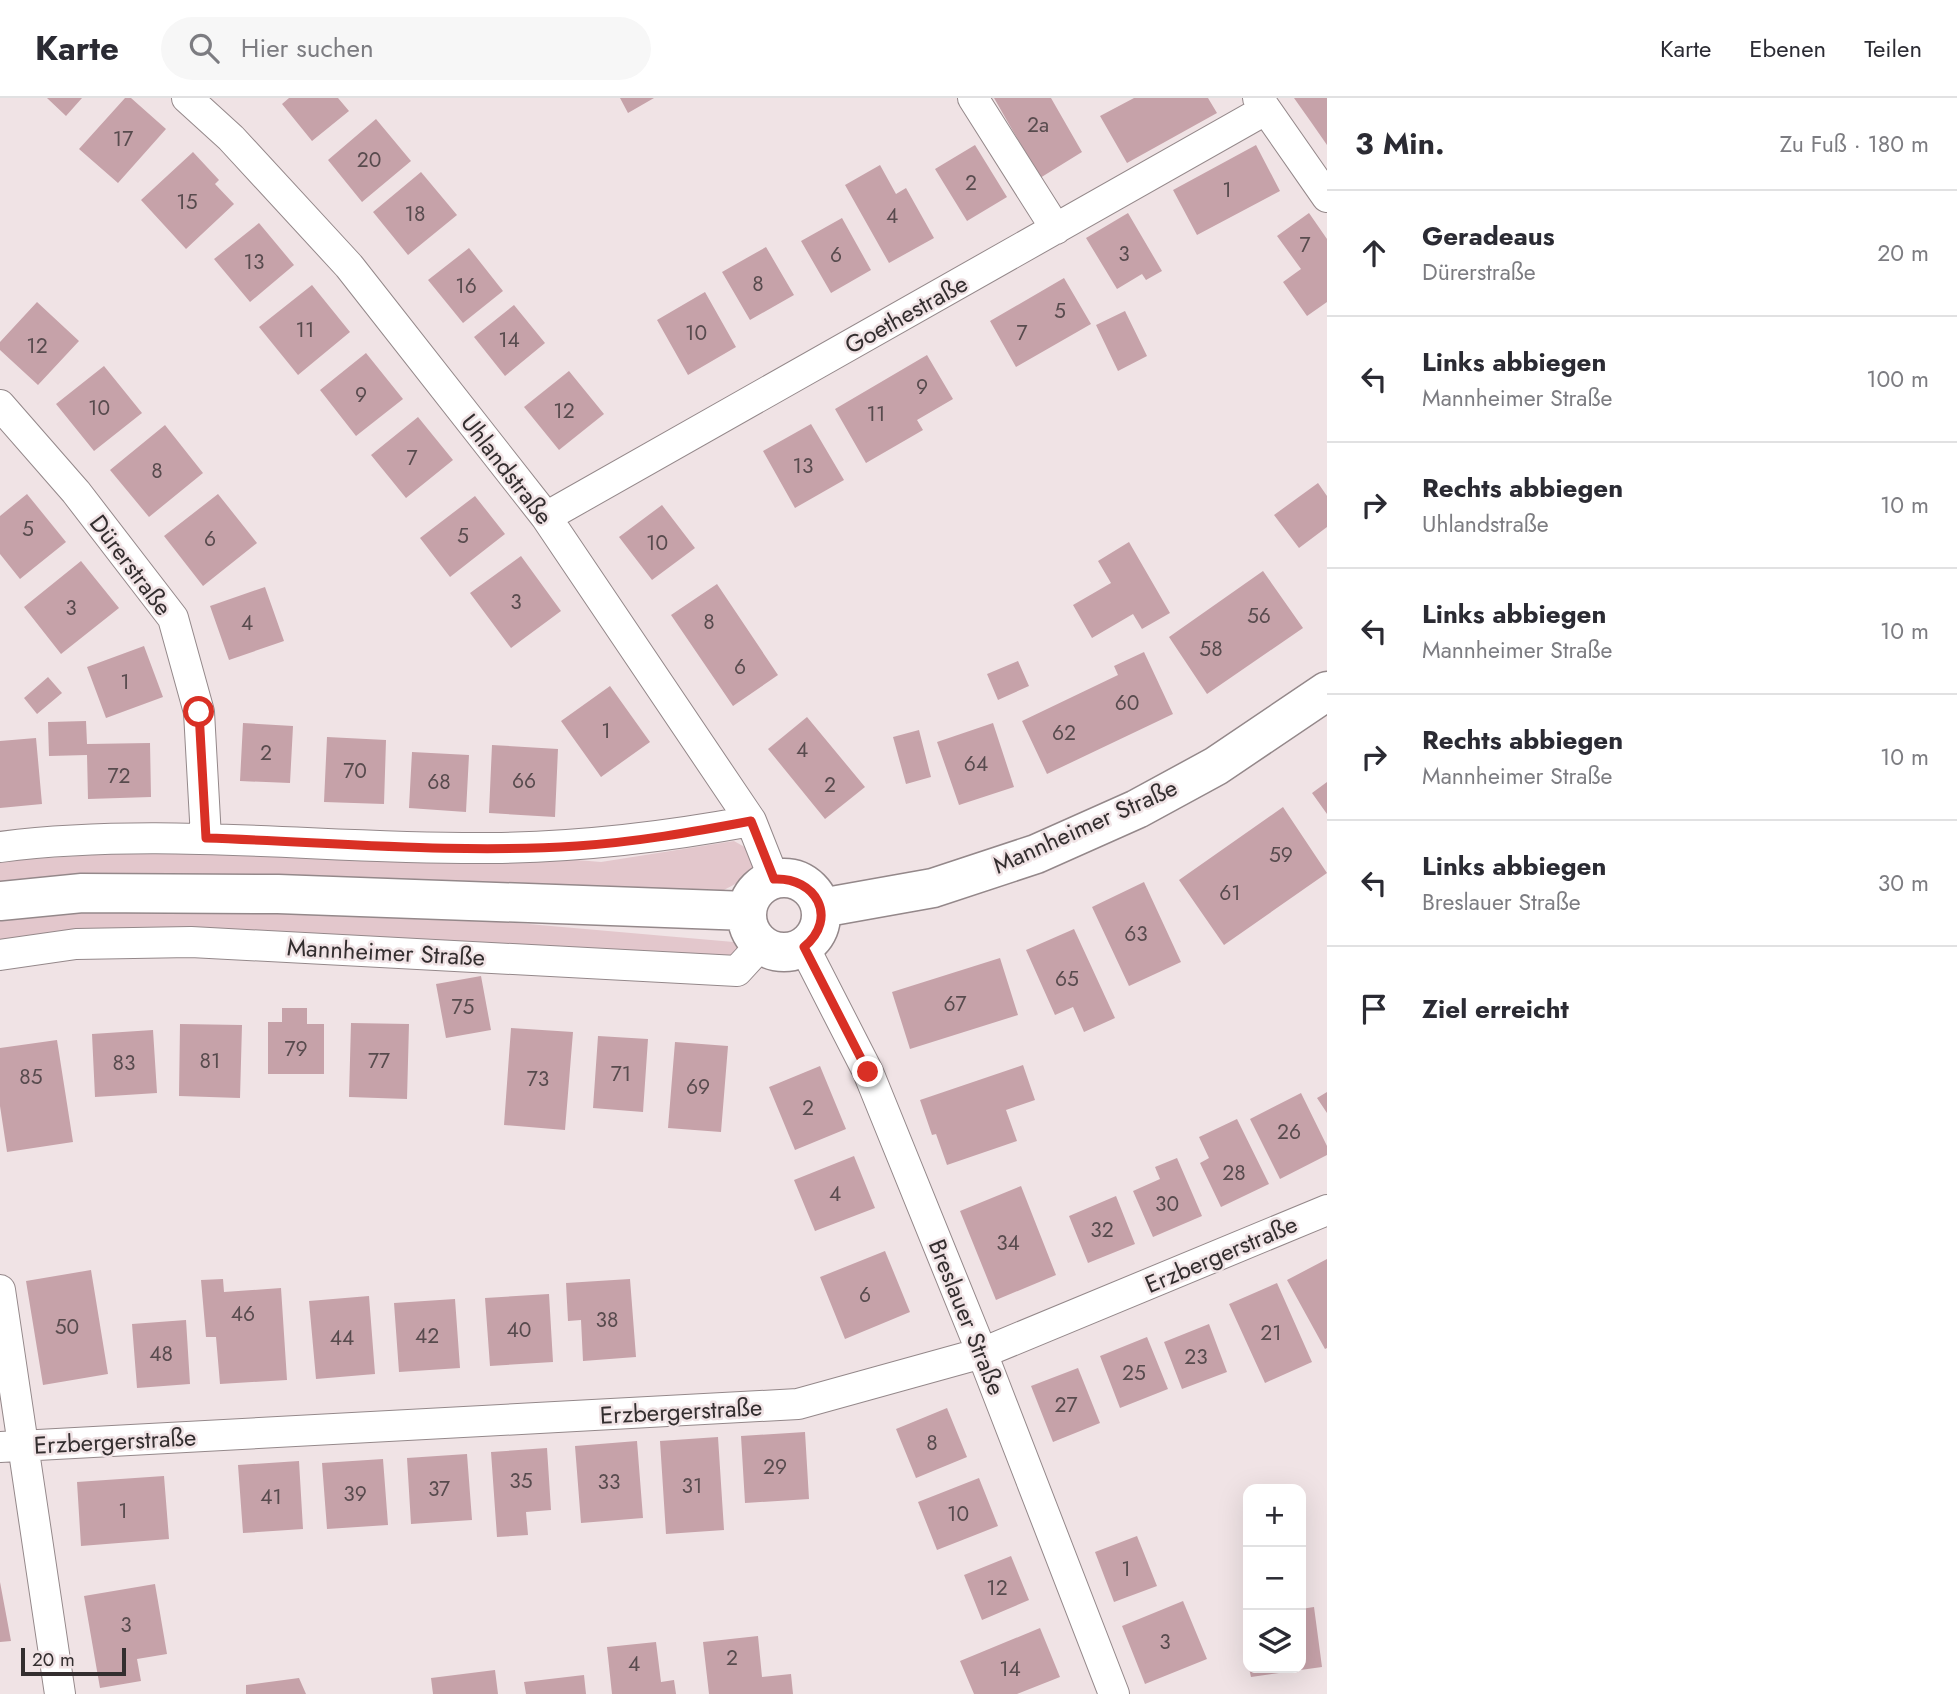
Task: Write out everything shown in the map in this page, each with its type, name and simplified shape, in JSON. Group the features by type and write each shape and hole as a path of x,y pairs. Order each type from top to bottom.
{"main road":[{"name":"Mannheimer Straße","path":"821,908 933,888 1036,854 1137,809 1216,766 1327,691"},
{"name":"Mannheimer Straße","path":"754,928 754,893 774,879"},
{"path":"0,901 82,893 278,894 754,928 784,953 804,947 818,930 821,908 815,895 804,884 788,879 774,879"}],"street":[{"name":"Uhlandstraße","path":"187,98 231,138 349,266 546,517 751,821 774,879"},
{"path":"973,98 1056,229"},
{"name":"Goethestraße","path":"546,517 1056,229 1262,104"},
{"path":"1262,104 1327,197"},
{"name":"Dürerstraße","path":"0,405 76,492 173,618 199,712 206,838"},
{"path":"0,847 54,841 206,838 503,848 578,846 678,835 751,821"},
{"name":"Mannheimer Straße","path":"0,955 76,944 191,942 737,971 754,928"},
{"name":"Breslauer Straße","path":"804,947 868,1072 982,1353 1114,1694"},
{"name":"Erzbergerstraße","path":"11,1446 798,1404 982,1353 1327,1210"},
{"path":"0,1290 11,1446 60,1694"}],"shaded area":[{"path":"734,841 750,850 751,872 724,890 203,875 0,884 0,861 156,851 527,863 529,856 601,862"},
{"path":"223,910 436,916 745,943 741,958 0,944 0,918 84,911"}],"building":[{"path":"47,98 82,98 66,116"},
{"path":"125,98 131,98 166,129 118,183 79,149"},
{"path":"289,98 338,98 349,111 312,141 282,104"},
{"path":"620,98 654,98 628,113"},
{"path":"994,98 1051,98 1082,152 1040,178"},
{"path":"1134,98 1208,98 1217,113 1127,163 1100,116"},
{"path":"1294,98 1327,98 1327,145 1311,122"},
{"path":"376,119 411,161 362,202 328,160"},
{"path":"975,145 1007,197 967,221 935,169"},
{"path":"1256,145 1280,191 1197,235 1173,190"},
{"path":"193,152 219,180 215,184 234,204 186,249 141,200"},
{"path":"880,165 896,194 906,188 934,238 889,263 845,185"},
{"path":"421,172 457,215 408,255 373,212"},
{"path":"1128,213 1162,271 1146,280 1142,274 1117,289 1086,238"},
{"path":"1309,213 1327,239 1327,302 1307,316 1283,282 1301,269 1277,236"},
{"path":"842,218 871,270 831,293 801,241"},
{"path":"259,223 294,265 250,302 214,259"},
{"path":"766,247 794,295 750,320 722,272"},
{"path":"469,248 503,291 463,323 428,280"},
{"path":"1064,278 1091,324 1016,367 990,321"},
{"path":"312,285 350,332 298,375 259,327"},
{"path":"705,292 736,347 688,375 657,320"},
{"path":"37,302 79,341 38,385 0,350 0,342"},
{"path":"514,305 545,343 505,376 474,337"},
{"path":"1125,311 1147,356 1118,371 1096,325"},
{"path":"366,353 403,399 356,436 320,390"},
{"path":"927,355 953,399 917,420 923,430 866,463 835,409"},
{"path":"104,366 142,413 94,451 56,404"},
{"path":"569,371 604,414 559,450 524,407"},
{"path":"418,417 453,460 406,498 371,455"},
{"path":"811,424 844,480 795,508 763,451"},
{"path":"165,425 203,473 149,517 110,470"},
{"path":"1318,483 1327,496 1327,527 1299,548 1274,515"},
{"path":"27,494 66,542 20,579 0,554 0,516"},
{"path":"218,494 257,543 203,586 164,536"},
{"path":"475,496 505,534 450,577 420,538"},
{"path":"662,505 695,548 652,580 619,537"},
{"path":"1129,542 1170,613 1142,629 1133,614 1092,638 1073,605 1111,583 1098,561"},
{"path":"521,556 561,611 511,648 470,593"},
{"path":"81,561 119,608 61,654 24,607"},
{"path":"1263,571 1303,628 1207,694 1169,637"},
{"path":"717,584 778,675 733,706 671,615"},
{"path":"265,587 284,641 229,660 210,606"},
{"path":"144,646 163,697 106,718 87,667"},
{"path":"1144,652 1173,714 1047,774 1022,721 1118,675 1114,666"},
{"path":"1018,661 1029,686 998,700 987,674"},
{"path":"48,677 62,693 37,714 24,698"},
{"path":"610,686 650,742 601,777 561,721"},
{"path":"807,717 865,787 825,819 768,749"},
{"path":"86,721 87,744 150,743 151,797 88,799 87,755 49,756 48,722"},
{"path":"243,723 293,726 290,783 240,781"},
{"path":"993,723 1014,787 959,805 937,742"},
{"path":"919,730 931,777 906,784 893,737"},
{"path":"327,737 386,740 384,804 324,802"},
{"path":"36,738 42,804 0,808 0,741"},
{"path":"492,745 558,749 555,817 489,813"},
{"path":"412,752 469,755 466,812 409,808"},
{"path":"1327,782 1327,814 1312,793"},
{"path":"1283,807 1327,873 1224,945 1179,880"},
{"path":"1144,882 1181,962 1129,986 1092,907"},
{"path":"1074,929 1115,1018 1084,1032 1073,1007 1055,1015 1026,950"},
{"path":"1000,958 1018,1015 910,1049 892,992"},
{"path":"481,976 491,1030 446,1038 436,984"},
{"path":"282,1008 307,1008 307,1024 324,1024 324,1074 268,1074 268,1022 282,1022"},
{"path":"351,1023 409,1024 407,1099 349,1097"},
{"path":"180,1024 242,1025 240,1098 179,1096"},
{"path":"511,1028 573,1032 565,1130 504,1125"},
{"path":"153,1030 157,1093 95,1097 92,1034"},
{"path":"598,1036 648,1039 643,1112 593,1108"},
{"path":"57,1040 73,1142 7,1152 0,1106 0,1048"},
{"path":"675,1042 728,1046 721,1132 668,1128"},
{"path":"1023,1065 1035,1100 1006,1110 1017,1141 947,1165 936,1134 932,1135 920,1100"},
{"path":"820,1066 846,1129 795,1150 769,1087"},
{"path":"1327,1092 1327,1113 1317,1098"},
{"path":"1301,1093 1327,1146 1327,1155 1280,1179 1250,1119"},
{"path":"1237,1119 1269,1184 1221,1207 1200,1163 1209,1158 1199,1137"},
{"path":"854,1156 875,1208 815,1231 794,1180"},
{"path":"1177,1158 1202,1216 1153,1237 1133,1191 1160,1179 1155,1167"},
{"path":"1021,1186 1056,1275 996,1300 960,1211"},
{"path":"1116,1196 1135,1244 1088,1263 1069,1216"},
{"path":"885,1251 910,1312 845,1339 820,1277"},
{"path":"1327,1259 1327,1348 1325,1349 1287,1280"},
{"path":"91,1270 108,1374 43,1385 26,1281"},
{"path":"223,1279 224,1292 281,1288 287,1380 220,1384 216,1337 206,1337 201,1280"},
{"path":"630,1279 636,1357 583,1361 581,1320 568,1321 566,1283"},
{"path":"1277,1283 1312,1362 1265,1383 1229,1304"},
{"path":"549,1294 553,1362 490,1366 485,1298"},
{"path":"369,1296 375,1374 316,1379 309,1301"},
{"path":"455,1299 460,1368 399,1372 394,1303"},
{"path":"186,1320 190,1384 137,1388 132,1324"},
{"path":"1209,1324 1227,1372 1182,1389 1164,1342"},
{"path":"1147,1337 1168,1389 1120,1408 1100,1356"},
{"path":"1078,1368 1100,1423 1053,1442 1031,1386"},
{"path":"947,1408 967,1457 916,1478 896,1429"},
{"path":"805,1432 809,1499 745,1503 741,1436"},
{"path":"718,1437 724,1530 666,1534 660,1441"},
{"path":"637,1441 643,1518 581,1523 575,1446"},
{"path":"547,1448 551,1510 526,1512 528,1535 497,1537 491,1452"},
{"path":"467,1454 472,1520 411,1524 407,1458"},
{"path":"383,1459 388,1525 327,1529 322,1463"},
{"path":"299,1461 303,1529 243,1533 238,1465"},
{"path":"164,1476 169,1539 81,1546 77,1482"},
{"path":"979,1478 998,1526 937,1550 918,1502"},
{"path":"1137,1536 1157,1586 1114,1602 1095,1552"},
{"path":"1011,1556 1029,1600 982,1620 964,1575"},
{"path":"0,1582 11,1641 0,1642"},
{"path":"155,1584 167,1654 137,1659 141,1681 100,1688 84,1596"},
{"path":"1183,1601 1207,1659 1145,1684 1122,1626"},
{"path":"1314,1607 1322,1667 1306,1669 1306,1610"},
{"path":"1040,1628 1060,1677 1017,1694 974,1694 960,1661"},
{"path":"758,1636 762,1677 791,1674 793,1694 709,1694 703,1642"},
{"path":"656,1642 661,1682 674,1680 676,1694 612,1694 607,1647"},
{"path":"495,1670 498,1694 433,1694 431,1678"},
{"path":"1250,1673 1279,1673 1251,1677"},
{"path":"584,1675 586,1694 526,1694 524,1682"},
{"path":"299,1678 306,1694 246,1694 246,1685"}],"route":[{"path":"199,712 206,838 491,848 578,846 678,835 751,821 774,879 788,879 804,884 815,895 821,908 821,919 812,940 804,947 868,1072"}]}
